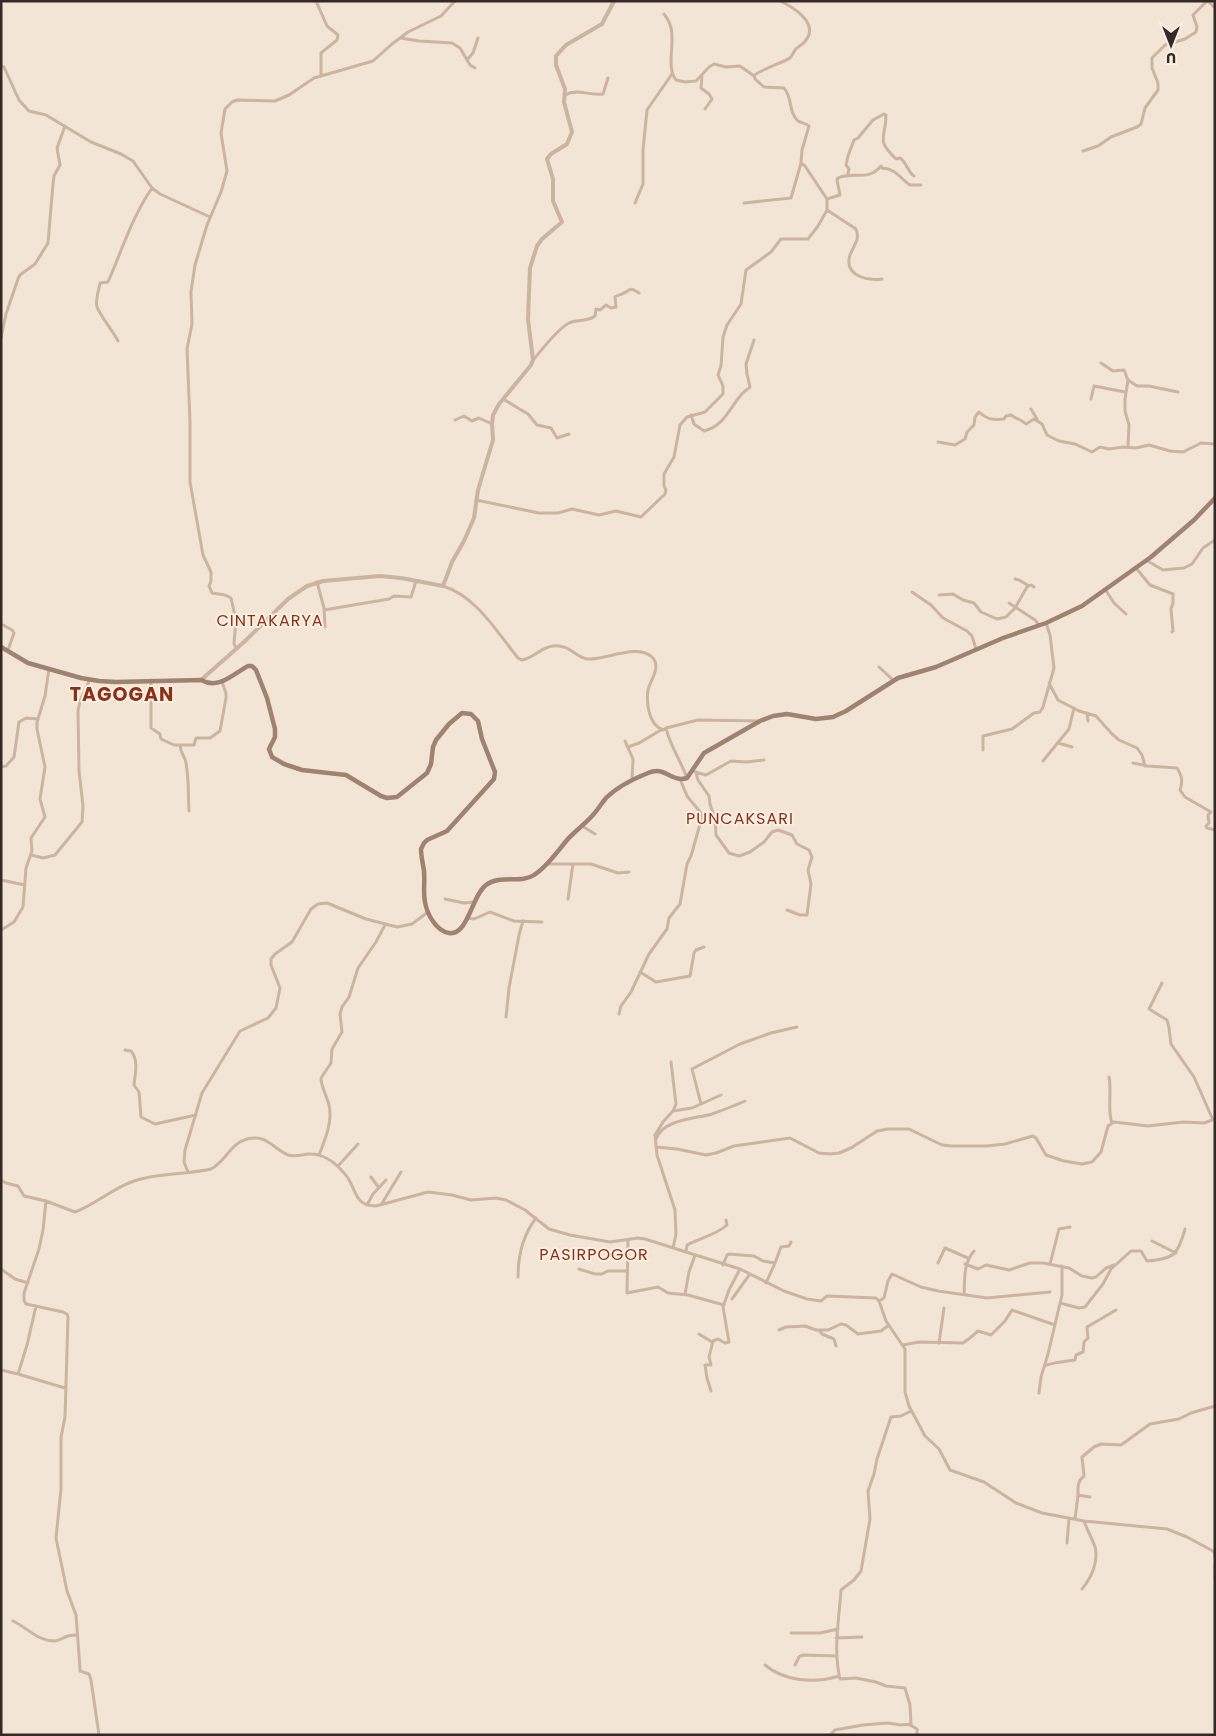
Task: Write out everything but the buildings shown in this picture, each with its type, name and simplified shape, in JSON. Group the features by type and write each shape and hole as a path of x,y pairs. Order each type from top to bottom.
{"main road":[{"path":"1,647 28,663 90,680 116,682 201,680 212,684 222,682 248,666 255,668 267,698 276,729 275,737 269,749 270,755 276,760 302,770 346,776 387,798 401,795 427,773 430,768 436,740 453,720 466,713 476,718 482,739 493,765 494,780 447,831 427,840 422,846 424,900 428,912 437,927 448,933 460,930 474,902 486,885 499,880 530,877 546,864 612,792 657,770 680,780 686,778 694,772 698,760 704,753 760,721 787,714 816,719 833,717 904,675 936,666 1039,626 1082,606 1146,560 1194,520 1215,498"}],"street":[{"path":"316,1 327,26 338,35 337,40 321,53 321,75"},
{"path":"236,649 234,643 236,620 231,598 212,593 210,589 211,572 204,561 190,482 190,401 187,367 188,341 192,324 191,292 195,265 227,171 221,134 225,109 237,100 275,101 321,75 373,61 408,32 441,16 455,1"},
{"path":"533,360 528,319 530,268 542,239 562,222 553,201 553,179 547,159 551,154 567,144 572,135 564,102 564,84 556,61 557,54 566,45 602,24 614,1"},
{"path":"755,76 757,72 790,58 795,49 804,43 808,37 808,26 803,16 795,8 780,1"},
{"path":"1083,151 1098,146 1122,131 1141,124 1145,108 1158,90 1158,83 1152,68 1152,58 1165,45 1185,39 1196,32 1198,27 1193,14 1208,1 1215,8"},
{"path":"664,14 671,25 672,74 676,80 685,82 696,81 709,67 716,64 726,67 740,66 755,76 758,83 764,87 784,88 790,97 791,109 798,120 809,126 791,198 744,203"},
{"path":"401,38 452,43 460,48 470,65 475,68"},
{"path":"467,60 473,53 478,38"},
{"path":"1,66 4,68 19,100 29,111 46,115 91,142 133,160 152,188 210,217"},
{"path":"636,203 643,184 643,150 647,110 672,74"},
{"path":"702,75 701,88 712,99 705,109"},
{"path":"565,95 576,91 588,95 603,94 608,78"},
{"path":"848,174 849,168 846,165 854,140 874,120 884,114 886,115 886,126 882,139 884,146 896,159 900,158 905,162 914,176"},
{"path":"1,338 6,314 18,279 20,275 35,264 48,243 54,176 60,165 57,148 65,126"},
{"path":"476,500 539,513 558,513 572,509 599,515 616,511 641,517 665,494 664,474 674,457 679,429 685,418 705,412 723,394 723,386 718,376 721,366 721,344 728,325 743,301 746,270 772,252 781,239 804,240 810,237 827,210 827,199 801,163"},
{"path":"827,199 839,195 837,179 848,174 856,177 874,173 881,166 882,168 890,168 895,171 910,186 921,185"},
{"path":"118,341 98,308 97,299 100,284 108,282 123,241 138,209 152,188"},
{"path":"827,210 856,229 858,240 849,259 850,266 854,272 866,280 882,279"},
{"path":"442,586 472,523 478,490 491,450 494,415 503,399 526,372 533,360 560,330 568,324 592,318 595,316 596,309 600,310 606,305 611,308 616,307 615,297 624,294 629,289 632,288 640,293"},
{"path":"691,415 694,424 704,431 717,426 727,416 741,394 750,387 746,364 754,340"},
{"path":"1101,363 1113,372 1124,370 1128,380 1136,386 1149,386 1178,392"},
{"path":"1128,380 1125,392 1125,411 1129,425 1128,447"},
{"path":"1090,399 1094,386 1125,392"},
{"path":"503,399 528,414 537,425 551,428 558,438 569,434"},
{"path":"1031,409 1042,424 1046,435 1062,442 1075,444 1087,451 1094,452 1100,446 1109,449 1140,448 1149,445 1170,451 1183,452 1201,443 1215,444"},
{"path":"938,442 955,445 965,439 968,430 973,427 975,417 979,412 986,419 994,421 1004,419 1009,415 1022,420 1026,424 1033,418 1038,420"},
{"path":"455,420 464,416 472,421 479,418 492,424"},
{"path":"1146,560 1165,571 1184,568 1192,564 1203,548 1215,540"},
{"path":"1136,568 1150,585 1172,594 1173,603 1171,609 1174,631 1172,632"},
{"path":"201,680 288,598 303,588 317,582 380,576 442,586 458,592 490,622 518,658 522,660 548,647 556,646 562,646 574,651 587,660 634,652 644,653 652,657 655,664 655,672 648,688 648,708 654,725 661,730"},
{"path":"1015,579 1034,587"},
{"path":"324,610 390,599 394,596 411,597 416,581"},
{"path":"317,582 324,610 324,627"},
{"path":"939,595 953,594 963,600 974,603 981,612 997,619 1006,617 1015,608 1021,595 1029,586"},
{"path":"1105,589 1114,603 1126,614"},
{"path":"912,592 931,605 944,618 967,630 972,636 976,649"},
{"path":"1009,603 1035,620 1039,626"},
{"path":"983,750 983,736 1012,729 1034,713 1040,712 1053,673 1054,663 1046,623"},
{"path":"3,625 14,633 8,650"},
{"path":"1,930 11,925 24,903 26,868 31,855 31,838 45,818 40,799 45,767 38,740 38,719 45,696 49,668"},
{"path":"879,668 893,680"},
{"path":"31,855 44,858 55,855 82,822 78,711 80,701 90,680"},
{"path":"151,680 150,726 160,734 161,738 174,745 194,745 196,738 210,738 220,731 226,698 222,682"},
{"path":"1049,683 1056,698 1099,718 1104,727 1119,740 1138,748 1145,766"},
{"path":"1043,761 1070,729 1074,708"},
{"path":"1087,713 1088,721"},
{"path":"1,767 6,766 14,757 19,722 26,718 38,719"},
{"path":"628,747 640,743 666,728 698,720 760,721"},
{"path":"666,728 670,743 679,758 686,778"},
{"path":"625,741 633,759 632,781"},
{"path":"1058,742 1072,746"},
{"path":"180,745 180,754 185,758 187,768 189,811"},
{"path":"694,772 706,775 731,762 764,760"},
{"path":"1133,763 1145,766 1177,768 1182,776 1180,790 1185,797 1211,812 1208,816 1209,823 1206,826 1215,830"},
{"path":"694,772 709,796 715,818 716,835 730,853 739,856 750,852 764,842 772,832 778,830 792,835 797,844 809,850 812,857 808,870 810,884 807,915 800,915 787,910"},
{"path":"619,1014 620,1006 631,992 649,954 667,929 669,918 680,904 687,864 701,820 700,813 680,780"},
{"path":"582,826 595,834"},
{"path":"546,864 591,864 618,873 629,872"},
{"path":"568,899 573,864"},
{"path":"1,880 25,885"},
{"path":"445,899 464,903 474,902"},
{"path":"188,1172 184,1162 184,1155 202,1093 238,1034 244,1029 268,1018 276,1008 280,988 271,965 271,959 292,942 311,909 318,904 327,903 385,925 397,927 412,924 428,912"},
{"path":"467,918 474,919 490,912 514,921 542,922"},
{"path":"506,1017 509,988 523,921"},
{"path":"319,1155 330,1116 321,1078 331,1063 332,1049 342,1032 340,1014 342,1007 349,997 362,961 376,942 385,925"},
{"path":"640,972 656,982 690,976 694,953 696,950 704,947"},
{"path":"656,1147 706,1155 734,1146 790,1138 819,1153 830,1154 852,1148 882,1130 909,1129 942,1145 951,1146 1005,1144 1032,1136 1036,1138 1046,1155 1064,1161 1088,1164 1095,1160 1100,1152 1108,1126 1112,1123 1120,1122 1148,1126 1183,1122 1204,1123 1214,1119 1194,1076 1171,1044 1170,1028 1166,1019 1149,1009 1162,983"},
{"path":"702,1104 692,1069 740,1044 797,1027"},
{"path":"125,1050 131,1051 135,1057 134,1085 139,1092 141,1117 155,1124 196,1115"},
{"path":"671,1062 676,1104 673,1111 657,1130 655,1142 657,1155 662,1165 663,1177 675,1210 676,1234 673,1248"},
{"path":"1109,1077 1110,1118 1112,1123"},
{"path":"673,1111 702,1104 721,1095"},
{"path":"655,1142 659,1132 670,1125 714,1113 745,1101"},
{"path":"1,1180 18,1186 24,1196 46,1201 75,1212 112,1190 134,1181 151,1176 211,1169 239,1142 252,1138 266,1140 288,1155 319,1155 338,1166 347,1176 359,1200 367,1205 380,1205 432,1192 471,1200 498,1198 506,1200 536,1218 549,1229 610,1242 638,1238 645,1239 740,1269 784,1291 814,1300 821,1301 827,1296 876,1298 889,1325 903,1345 905,1354 905,1392 911,1411 925,1436 939,1449 950,1470 984,1482 1009,1498 1034,1510 1075,1519 1167,1529 1187,1536 1214,1554"},
{"path":"338,1166 358,1144"},
{"path":"380,1205 401,1172"},
{"path":"371,1177 379,1188"},
{"path":"367,1205 386,1180"},
{"path":"46,1201 39,1250 24,1300 26,1304 67,1314 65,1417 61,1437 61,1489 56,1538 67,1591 76,1615 80,1671 88,1674 91,1680 99,1735"},
{"path":"518,1277 522,1245 530,1226 536,1218"},
{"path":"686,1252 687,1245 700,1241 721,1230 727,1225 726,1220"},
{"path":"1050,1264 1059,1229 1070,1227"},
{"path":"1060,1303 1080,1308 1085,1307 1103,1284 1111,1269 1131,1251 1141,1251 1147,1262 1176,1253 1182,1243 1185,1230"},
{"path":"628,1240 627,1293 658,1287 668,1292 685,1294 724,1305"},
{"path":"1152,1241 1176,1253"},
{"path":"766,1283 781,1247 788,1246 792,1242"},
{"path":"938,1263 945,1248 968,1258"},
{"path":"964,1295 966,1264 974,1251"},
{"path":"724,1265 729,1254 754,1256 763,1262 775,1263"},
{"path":"685,1294 689,1272 695,1255"},
{"path":"966,1264 978,1268 986,1265 1011,1270 1030,1263 1050,1264 1069,1268 1082,1276 1092,1278 1096,1277 1106,1268 1117,1264"},
{"path":"1039,1393 1062,1295 1062,1266"},
{"path":"1,1269 14,1279 28,1282"},
{"path":"579,1269 595,1274 602,1274 608,1271 627,1271"},
{"path":"712,1342 718,1339 726,1343 729,1341 723,1313 724,1305 728,1290 740,1269"},
{"path":"732,1299 750,1274"},
{"path":"879,1301 884,1298 893,1274 921,1287 950,1294 996,1298 1050,1292"},
{"path":"18,1374 36,1306"},
{"path":"939,1342 944,1308"},
{"path":"903,1345 919,1342 964,1342 978,1331 991,1335 1012,1310 1055,1325"},
{"path":"1044,1366 1051,1363 1058,1364 1075,1360 1076,1355 1083,1352 1084,1342 1088,1338 1086,1328 1116,1310"},
{"path":"779,1330 786,1327 805,1326 819,1330 828,1330 844,1324 858,1334 880,1331 889,1325"},
{"path":"819,1330 822,1334 834,1339 836,1346"},
{"path":"699,1334 712,1342"},
{"path":"711,1391 706,1365 711,1365 712,1342"},
{"path":"1,1370 65,1388"},
{"path":"1075,1519 1080,1478 1084,1476 1082,1457 1094,1447 1104,1443 1121,1445 1150,1424 1179,1419 1191,1413 1215,1406"},
{"path":"910,1725 910,1705 905,1688 886,1686 860,1678 840,1679 836,1638 841,1590 861,1572 870,1519 868,1490 877,1459 892,1416 899,1416 911,1411"},
{"path":"1078,1495 1090,1497"},
{"path":"1067,1543 1069,1518"},
{"path":"1082,1589 1093,1571 1096,1555 1094,1544 1084,1520"},
{"path":"1215,1565 1215,1577"},
{"path":"13,1621 38,1638 56,1641 67,1635 78,1636"},
{"path":"791,1633 820,1633 838,1629"},
{"path":"836,1638 862,1637"},
{"path":"795,1665 798,1657 802,1655 837,1656"},
{"path":"765,1664 780,1675 795,1679 822,1679 839,1676"},
{"path":"830,1735 835,1730 888,1723 910,1725 917,1729 917,1735"}],"district":[{"name":"CINTAKARYA","path":"270,620"},
{"name":"TAGOGAN","path":"122,694"},
{"name":"PUNCAKSARI","path":"740,818"},
{"name":"PASIRPOGOR","path":"594,1254"}]}
